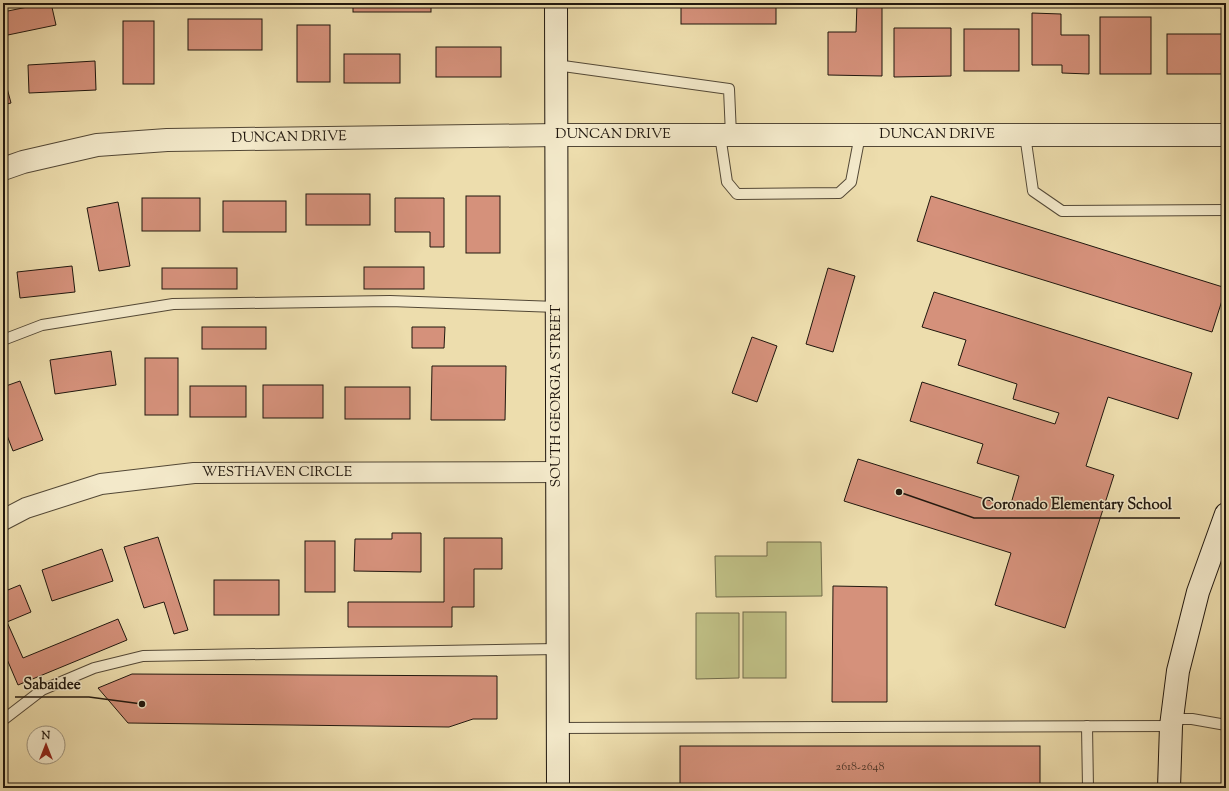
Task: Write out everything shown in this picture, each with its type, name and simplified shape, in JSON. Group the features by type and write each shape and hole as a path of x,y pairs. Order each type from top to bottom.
{"street":[{"name":"SOUTH GEORGIA STREET","path":"556,3 558,788"},
{"name":"DUNCAN DRIVE","path":"3,169 23,162 97,145 167,140 557,135 1226,135"},
{"name":"WESTHAVEN CIRCLE","path":"3,520 26,508 100,484 194,473 558,472"},
{"path":"1169,788 1172,723 1178,671 1198,592 1224,524"}],"lane":[{"path":"556,64 729,89 726,135 727,182 737,194 839,193 851,182 860,135"},
{"path":"1025,135 1033,191 1062,210 1226,210"},
{"path":"3,340 42,325 173,304 390,301 557,307"},
{"path":"3,720 42,690 94,668 143,656 558,649"},
{"path":"558,728 1087,726 1172,723 1192,719 1226,725"},
{"path":"1087,726 1088,788"}],"green space":[{"path":"767,542 821,542 822,596 716,597 715,556 767,556"},
{"path":"743,612 786,612 786,678 743,678"},
{"path":"696,613 739,613 739,678 696,679"}],"building":[{"path":"51,3 56,25 3,36 3,12"},
{"path":"353,3 431,3 431,12 353,12"},
{"path":"681,3 776,3 776,24 681,24"},
{"path":"857,3 882,3 882,76 828,75 828,32 856,32"},
{"path":"1032,13 1061,14 1061,35 1089,35 1089,74 1062,73 1062,65 1032,65"},
{"path":"1100,17 1151,17 1151,74 1100,74"},
{"path":"188,19 262,19 262,50 188,50"},
{"path":"123,21 154,21 154,84 123,84"},
{"path":"297,25 330,25 330,82 297,82"},
{"path":"894,28 951,28 951,76 894,77"},
{"path":"964,29 1019,29 1019,71 964,71"},
{"path":"1167,34 1225,34 1225,74 1167,74"},
{"path":"436,47 501,47 501,77 436,77"},
{"path":"344,54 400,54 400,83 344,83"},
{"path":"95,61 96,90 29,93 28,65"},
{"path":"3,73 11,103 3,105"},
{"path":"306,194 370,194 370,225 306,225"},
{"path":"466,196 500,196 500,253 466,253"},
{"path":"931,196 1226,288 1212,332 917,241"},
{"path":"142,198 200,198 200,231 142,231"},
{"path":"395,198 444,198 444,247 430,247 430,232 395,232"},
{"path":"223,201 286,201 286,232 223,232"},
{"path":"118,202 130,266 99,271 87,208"},
{"path":"72,266 75,292 20,298 17,272"},
{"path":"364,267 424,267 424,289 364,289"},
{"path":"162,268 237,268 237,289 162,289"},
{"path":"828,268 855,276 833,352 806,344"},
{"path":"934,292 1192,373 1178,419 1108,397 1086,466 1114,475 1065,628 995,605 1011,553 844,501 858,459 1010,507 1019,476 977,463 983,444 910,421 922,382 1055,424 1059,413 1013,399 1017,384 958,365 966,340 922,327"},
{"path":"202,327 266,327 266,349 202,349"},
{"path":"412,327 445,327 444,348 412,348"},
{"path":"752,337 777,346 757,402 732,393"},
{"path":"111,351 116,385 55,394 50,360"},
{"path":"145,358 178,358 178,415 145,415"},
{"path":"432,366 506,366 505,420 431,420"},
{"path":"20,381 43,440 13,451 3,425 3,387"},
{"path":"263,385 323,385 323,418 263,418"},
{"path":"190,386 246,386 246,417 190,417"},
{"path":"345,387 410,387 410,419 345,419"},
{"path":"392,533 421,533 421,572 354,571 355,539 392,539"},
{"path":"158,537 188,630 174,634 164,602 144,608 124,547"},
{"path":"444,538 502,538 502,569 474,569 474,607 452,607 452,627 348,627 348,602 444,602"},
{"path":"305,541 335,541 335,592 305,592"},
{"path":"102,549 113,581 52,601 42,570"},
{"path":"214,580 279,580 279,615 214,615"},
{"path":"20,585 31,612 7,622 23,658 118,619 127,640 18,685 6,657 3,659 3,592"},
{"path":"833,586 887,587 887,702 832,702"},
{"path":"132,674 497,676 497,719 473,719 449,727 128,723 98,688"},
{"path":"680,746 1040,746 1040,788 680,788"}],"place":[{"name":"Coronado Elementary School","path":"899,492"},
{"name":"Sabaidee","path":"142,704"}]}
